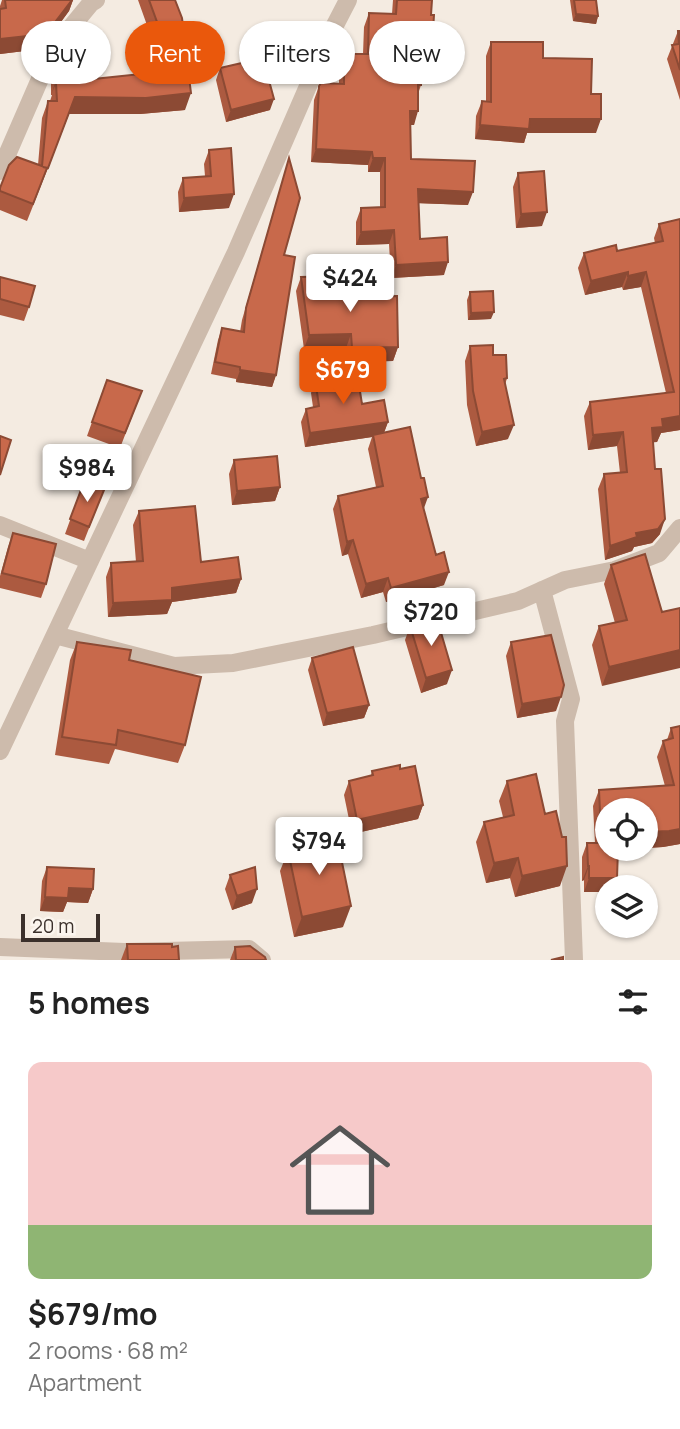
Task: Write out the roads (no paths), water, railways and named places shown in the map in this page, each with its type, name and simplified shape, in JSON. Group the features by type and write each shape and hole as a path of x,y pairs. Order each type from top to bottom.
{"street":[{"path":"0,171 53,49 96,0"},
{"path":"0,751 236,252 348,0"},
{"path":"0,525 90,561"},
{"path":"55,635 174,667 233,663 373,635 518,601 565,580 615,570 659,554 680,528"},
{"path":"542,590 571,699 565,721 574,960"},
{"path":"0,947 124,952 249,948 262,960"}]}
